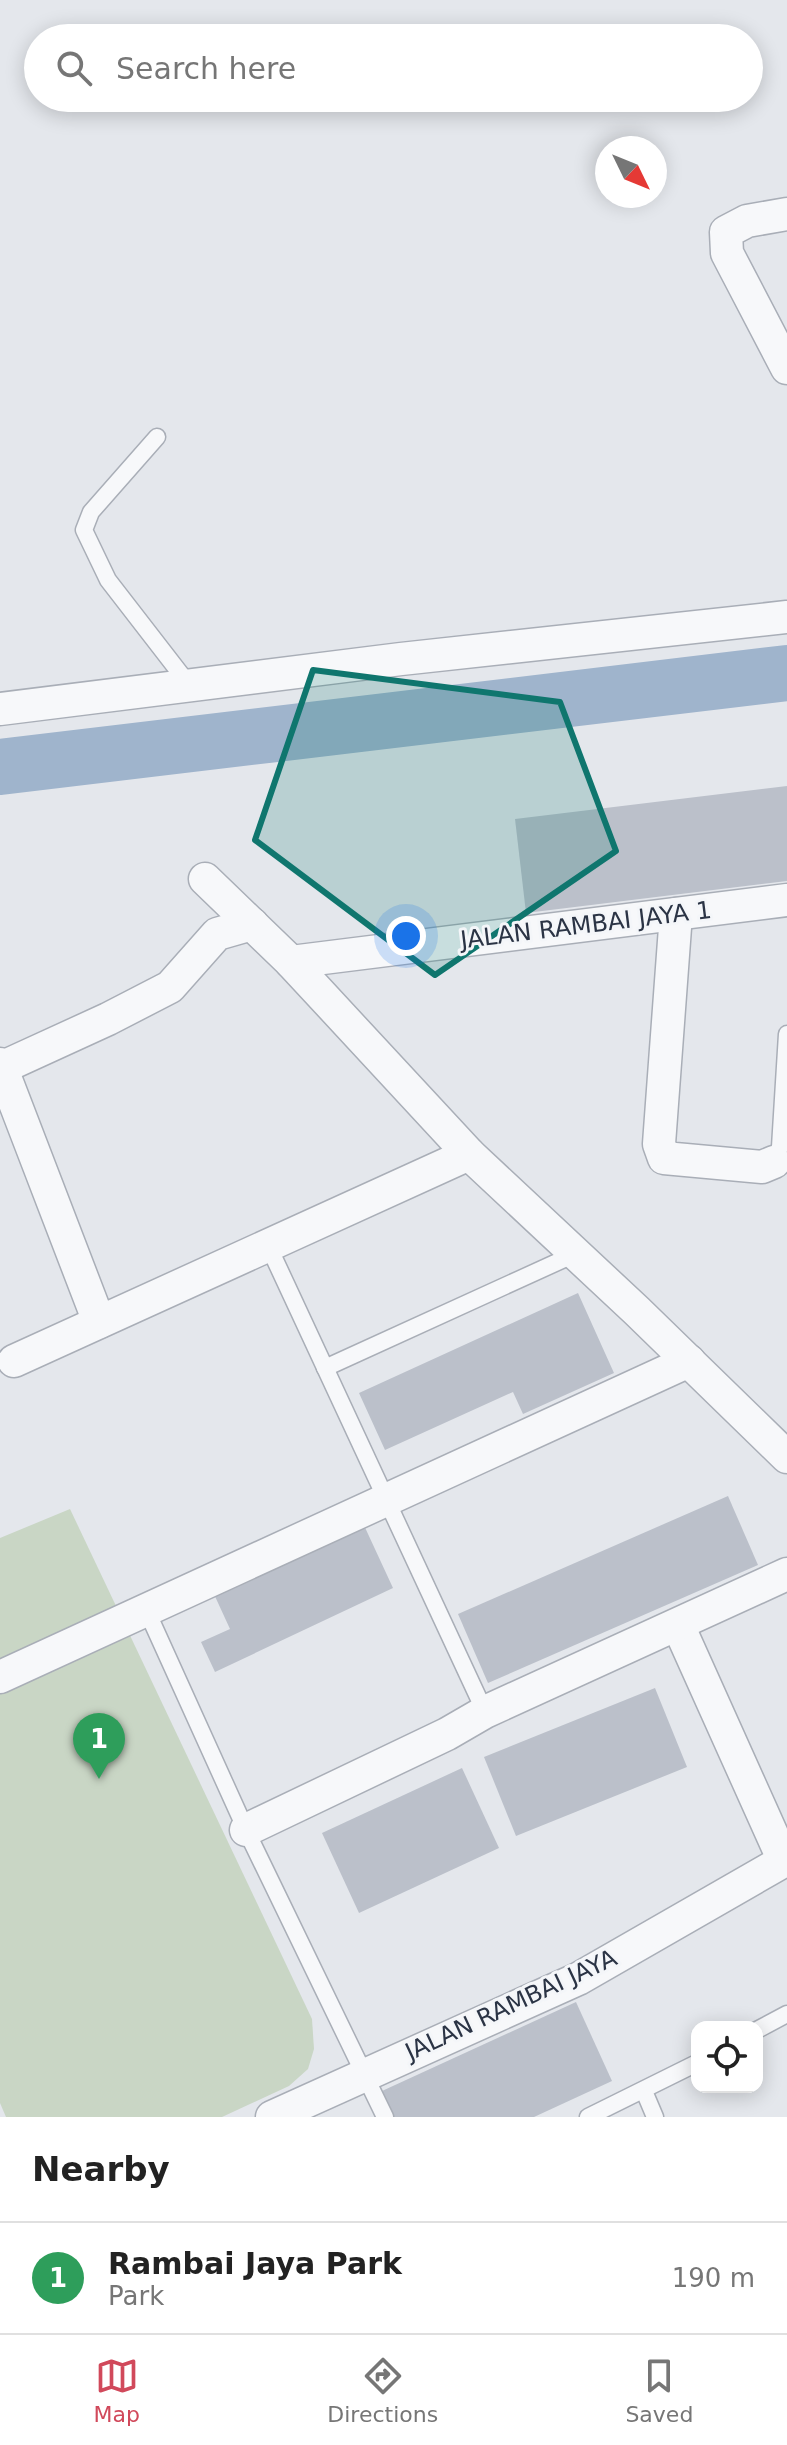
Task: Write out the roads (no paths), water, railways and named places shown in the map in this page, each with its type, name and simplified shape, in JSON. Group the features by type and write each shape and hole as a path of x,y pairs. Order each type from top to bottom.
{"street":[{"path":"787,214 747,221 726,232 727,253 787,368"},
{"path":"0,709 787,617"},
{"path":"205,879 291,962 469,1154 787,1457"},
{"name":"JALAN RAMBAI JAYA 1","path":"291,962 787,900"},
{"path":"676,914 659,1144 664,1158 762,1167 774,1162"},
{"path":"99,1322 1,1066 108,1019 170,987 217,934 252,924"},
{"path":"14,1361 469,1154"},
{"path":"0,1677 689,1361"},
{"path":"246,1830 447,1734 485,1712 787,1574"},
{"path":"678,1625 786,1860"},
{"name":"JALAN RAMBAI JAYA","path":"272,2117 578,1979 786,1860"}],"lane":[{"path":"157,437 91,512 84,530 108,580 190,686"},
{"path":"774,1162 780,1147 787,1034"},
{"path":"268,1245 485,1712"},
{"path":"325,1368 575,1254"},
{"path":"146,1609 246,1830 385,2117"},
{"path":"763,2027 787,2014"},
{"path":"588,2117 691,2066"},
{"path":"644,2091 655,2117"}],"waterway":[{"path":"0,767 787,673"}],"place":[{"name":"Rambai Jaya Park","path":"99,1779"}]}
